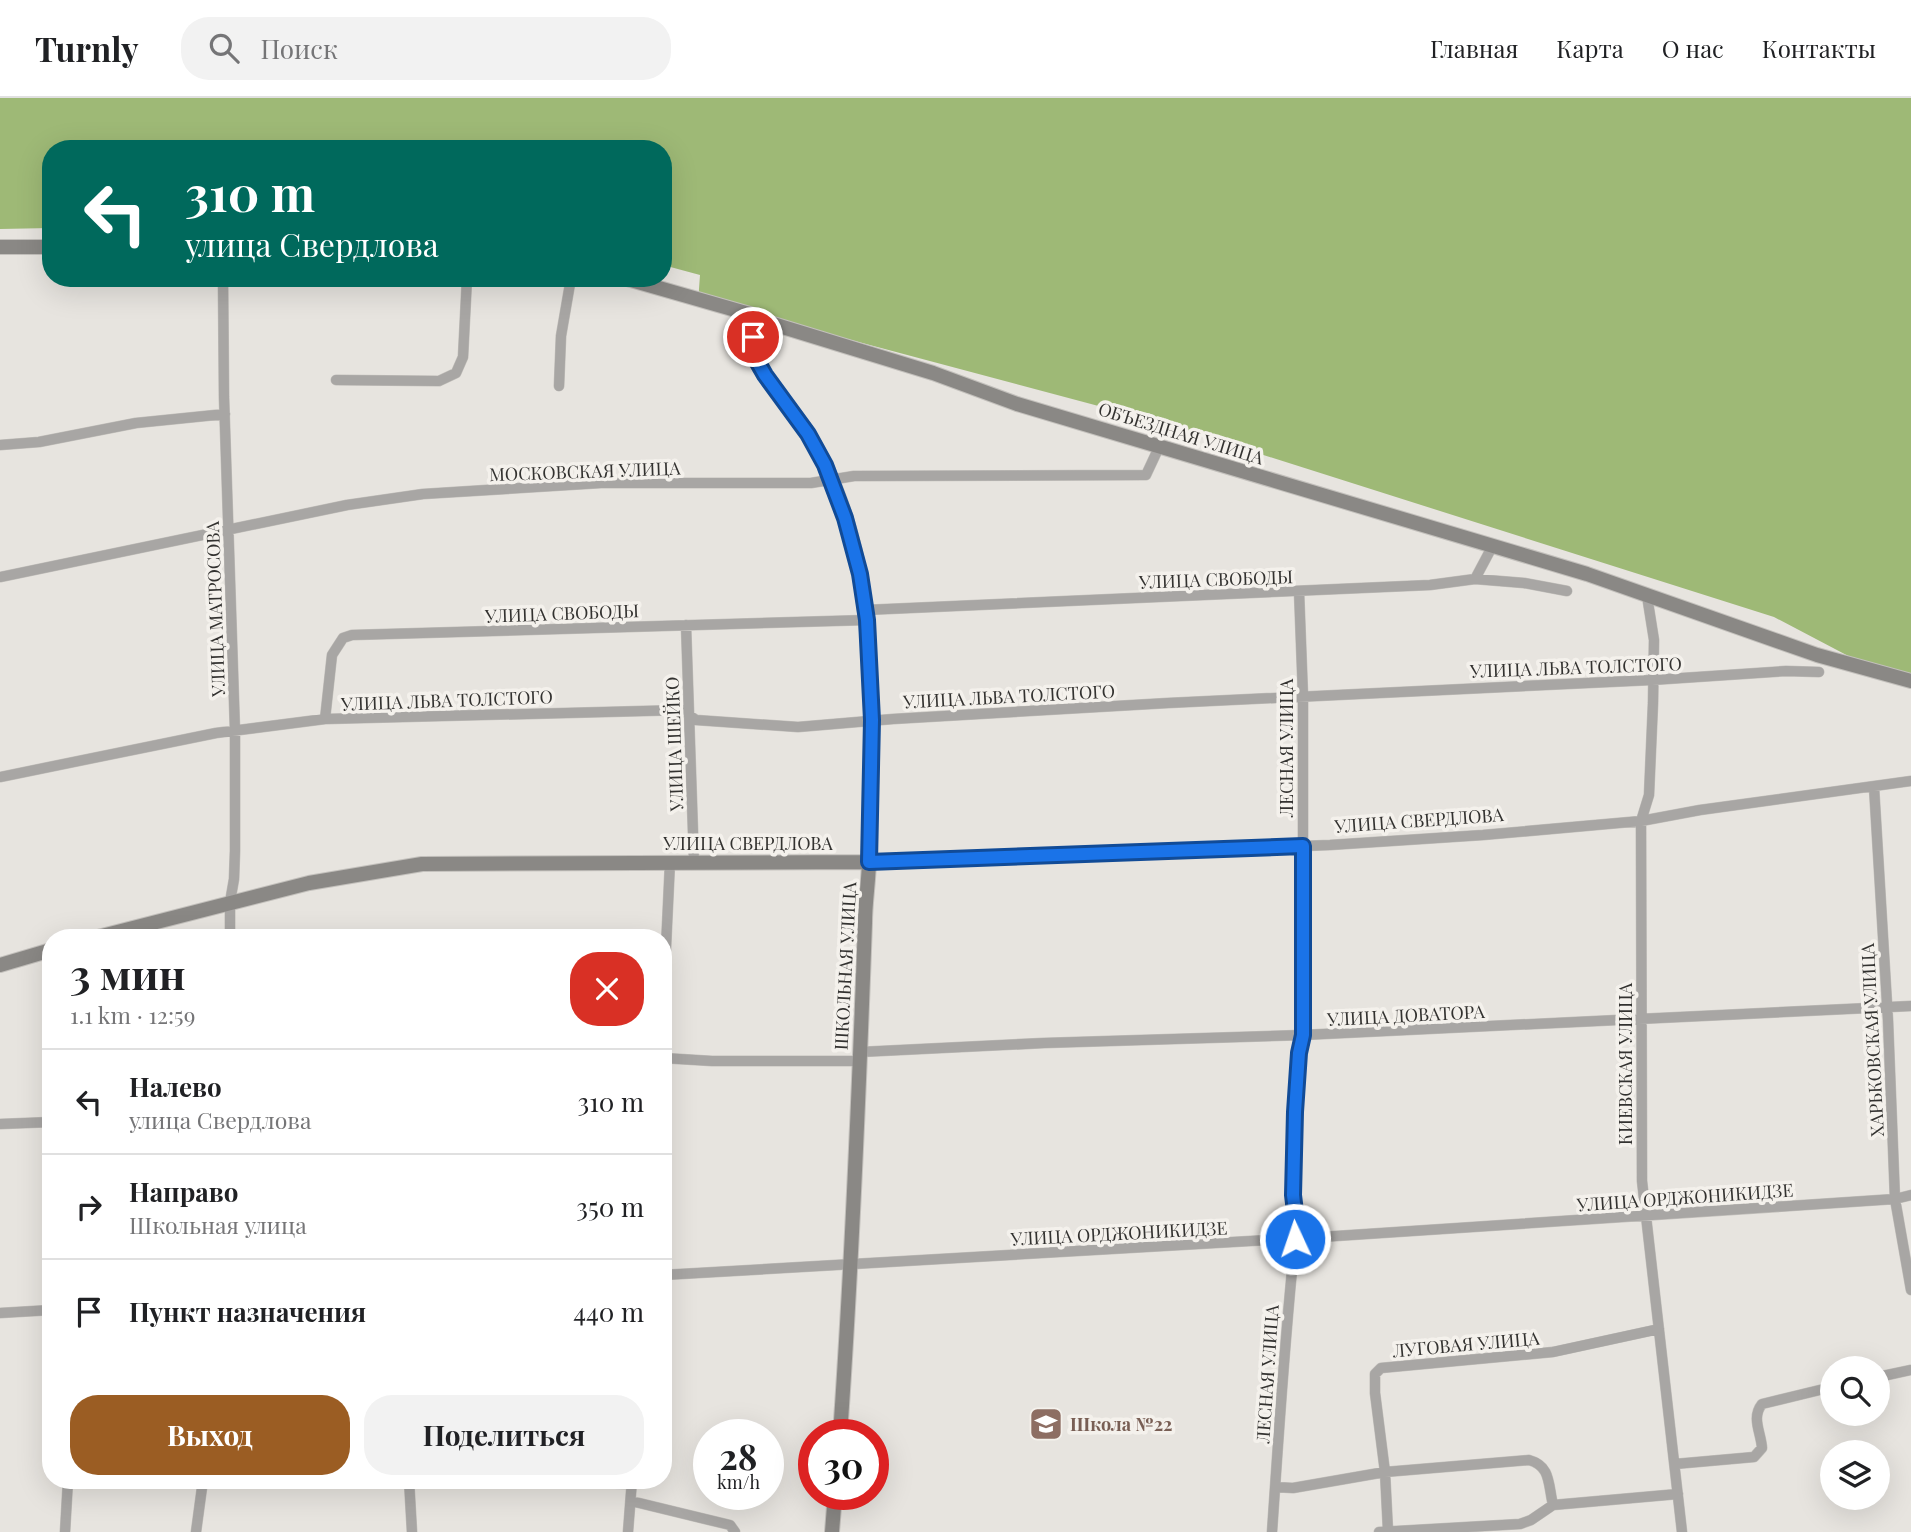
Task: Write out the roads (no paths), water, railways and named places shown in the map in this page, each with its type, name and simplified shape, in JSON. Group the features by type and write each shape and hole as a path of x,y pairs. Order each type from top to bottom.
{"street":[{"path":"0,247 42,247"},
{"name":"УЛИЦА МАТРОСОВА","path":"223,287 235,731 234,865 230,929"},
{"path":"336,380 439,381 456,373 463,357 467,287"},
{"path":"559,386 561,336 569,287"},
{"name":"ОБЪЕЗДНАЯ УЛИЦА","path":"654,287 933,373 1017,404 1587,574 1829,659 1911,681"},
{"name":"ШКОЛЬНАЯ УЛИЦА","path":"761,318 753,337 752,352 765,375 808,434 831,480 845,518 860,574 866,615 872,720 869,862 841,1419"},
{"path":"0,445 38,442 136,423 225,414"},
{"name":"МОСКОВСКАЯ УЛИЦА","path":"0,577 347,505 423,494 601,483 811,483 854,476 1146,475 1160,445"},
{"path":"1475,579 1492,547"},
{"name":"УЛИЦА СВОБОДЫ","path":"326,719 332,655 340,642 348,636 687,625 1430,585 1475,579 1524,583 1567,591"},
{"name":"ЛЕСНАЯ УЛИЦА","path":"1272,1532 1297,1228 1293,1195 1295,1112 1299,1053 1303,1035 1303,696 1299,591"},
{"name":"КИЕВСКАЯ УЛИЦА","path":"1647,596 1654,639 1649,795 1640,821 1641,1159 1645,1216 1682,1532"},
{"name":"УЛИЦА ШЕЙКО","path":"687,625 694,862"},
{"name":"УЛИЦА ЛЬВА ТОЛСТОГО","path":"0,777 235,731 326,719 682,710 696,720 798,727 872,720 1303,696 1787,671 1819,672"},
{"name":"УЛИЦА СВЕРДЛОВА","path":"128,929 230,902 360,873 422,864 869,862 1303,846 1483,835 1640,821 1911,781"},
{"name":"ХАРЬКОВСКАЯ УЛИЦА","path":"1874,787 1895,1199 1911,1290"},
{"path":"667,929 670,862"},
{"path":"0,965 42,953"},
{"name":"УЛИЦА ДОВАТОРА","path":"672,1059 712,1061 860,1057 1044,1043 1303,1035 1911,1006"},
{"path":"0,1124 42,1122"},
{"name":"УЛИЦА ОРДЖОНИКИДЗЕ","path":"672,1274 1295,1239 1895,1199 1911,1195"},
{"path":"0,1313 42,1311"},
{"name":"ЛУГОВАЯ УЛИЦА","path":"1384,1531 1385,1472 1375,1393 1375,1374 1381,1368 1553,1352 1659,1329"},
{"path":"1890,1374 1911,1370"},
{"path":"1675,1464 1754,1457 1762,1448 1756,1417 1762,1404 1820,1390"},
{"path":"1275,1487 1293,1488 1385,1472 1528,1460 1540,1463 1546,1471 1553,1504"},
{"path":"65,1532 67,1489"},
{"path":"196,1532 202,1489"},
{"path":"410,1489 412,1532"},
{"path":"628,1532 632,1489"},
{"path":"1384,1531 1520,1524 1531,1520 1553,1504 1678,1494"},
{"path":"631,1501 730,1525 736,1532"},
{"path":"832,1532 834,1510"}],"place":[{"name":"Школа №22","path":"1046,1424"}]}
